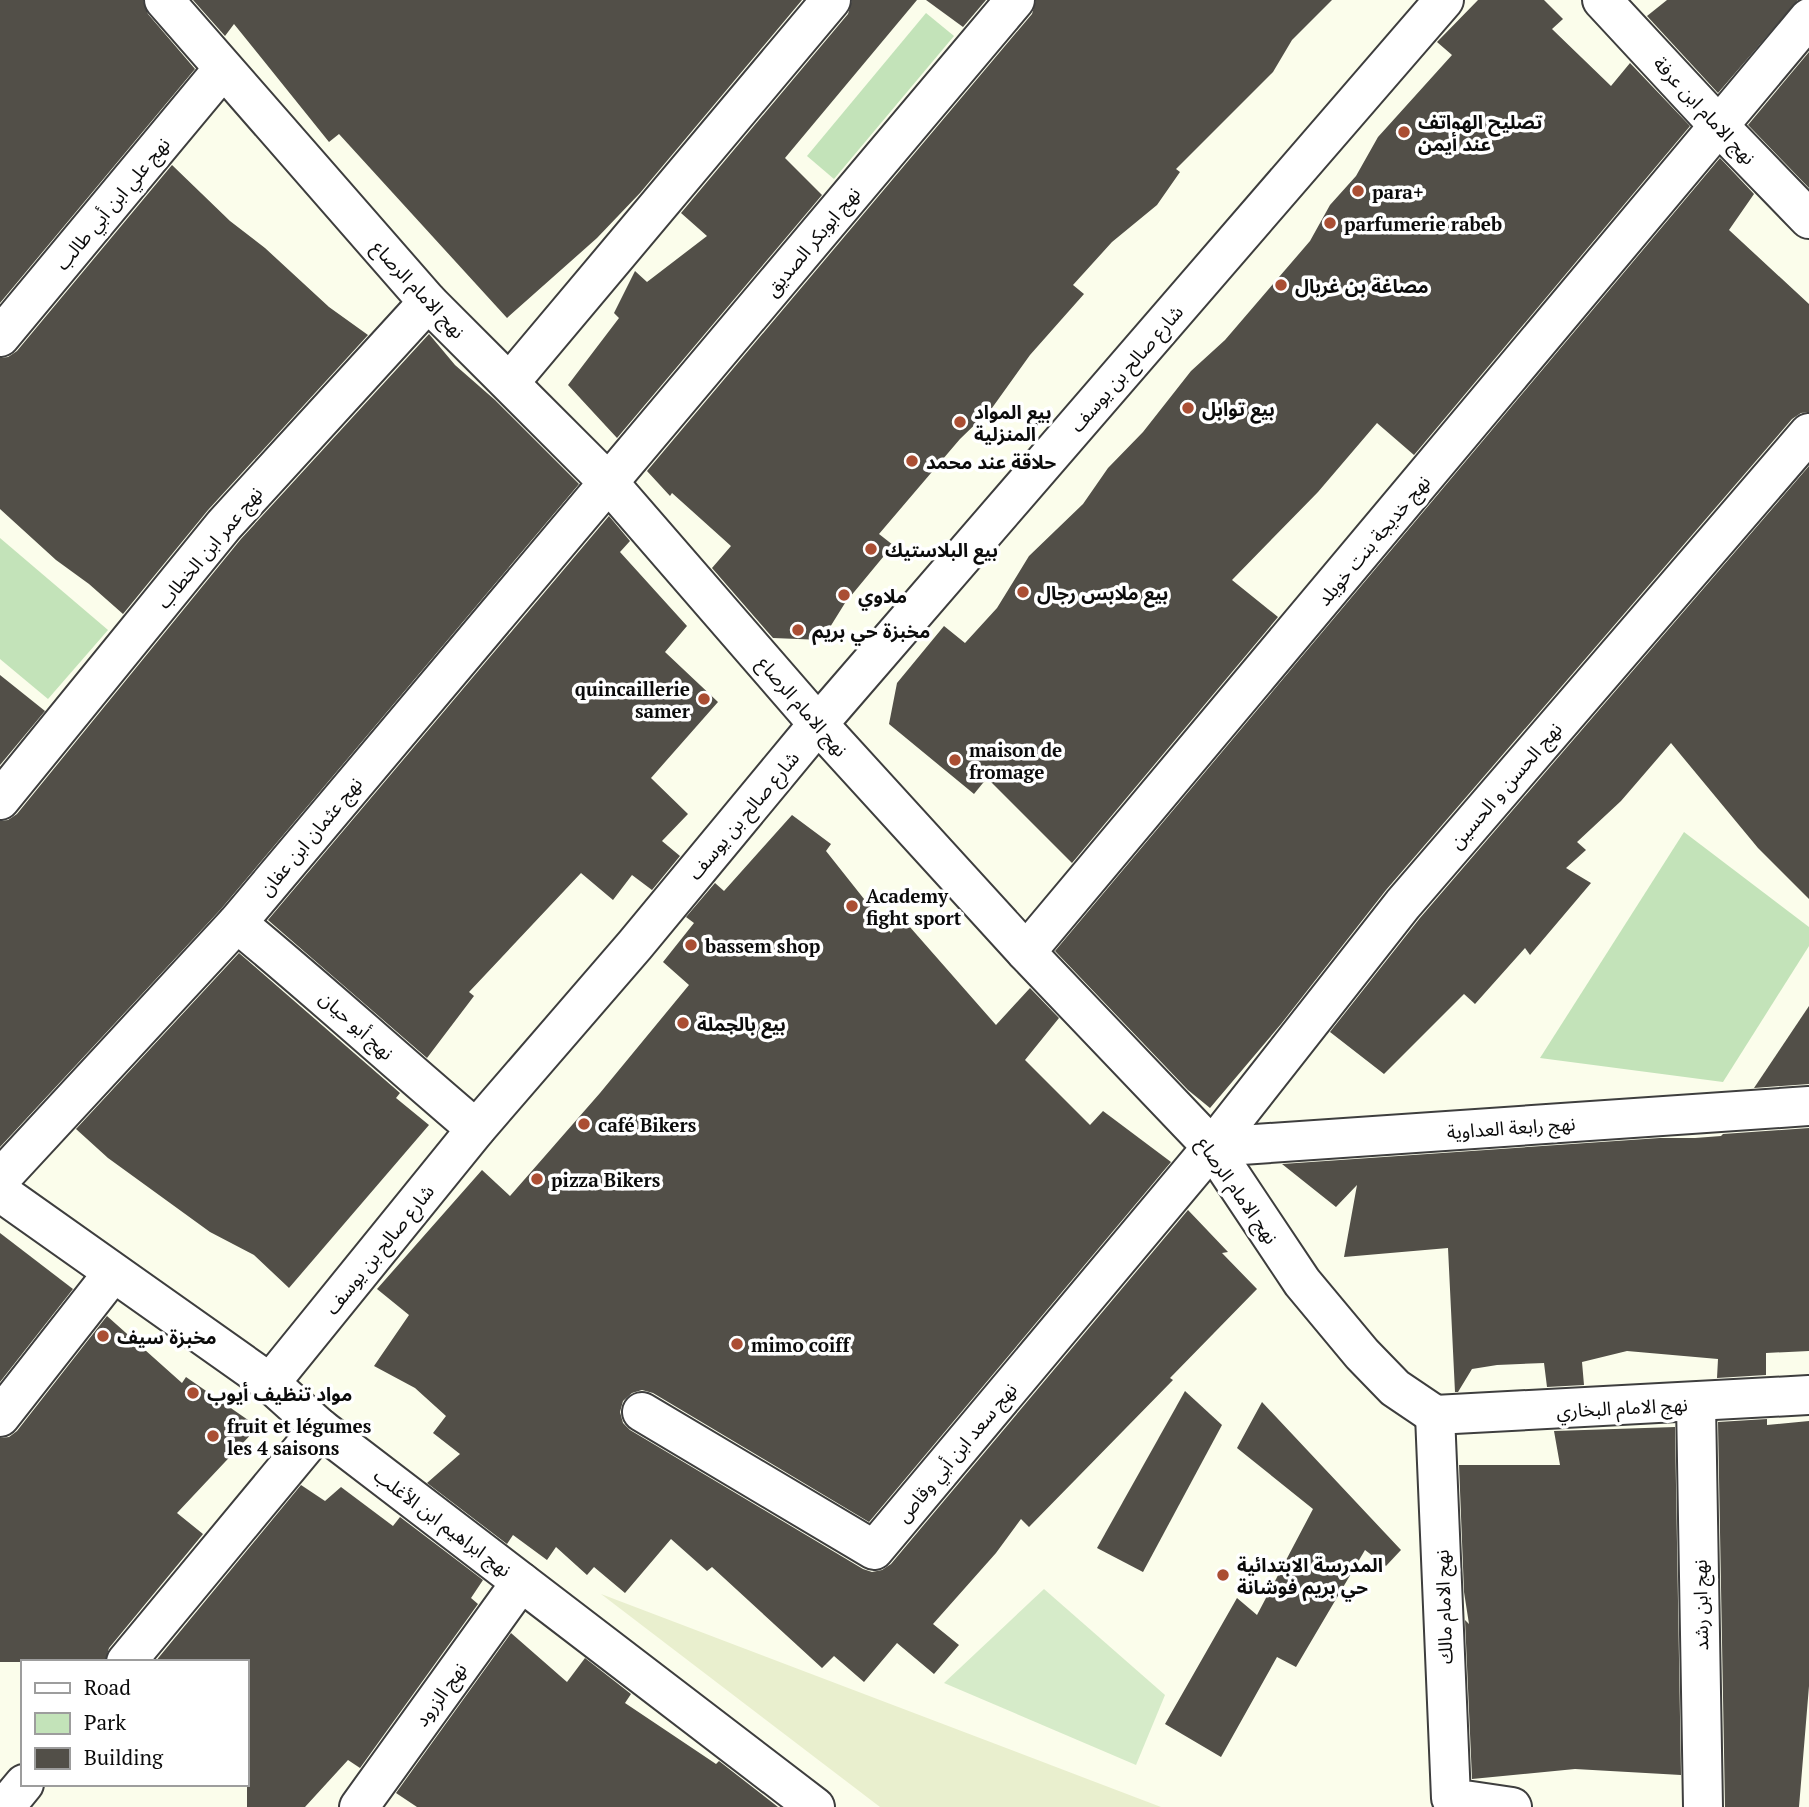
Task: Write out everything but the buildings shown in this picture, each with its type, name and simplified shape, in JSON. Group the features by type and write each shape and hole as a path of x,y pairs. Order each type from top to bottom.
{"street":[{"name":"نهج الامام الرصاع","path":"164,0 428,302 608,482 818,724 1026,952 1212,1147 1302,1282 1362,1354 1395,1388 1435,1415"},
{"path":"510,382 831,0"},
{"name":"نهج ابوبكر الصديق","path":"608,482 1015,0"},
{"name":"شارع صالح بن يوسف","path":"270,1383 476,1129 635,945 818,724 1444,0"},
{"name":"نهج الامام ابن عرفة","path":"1602,0 1809,219"},
{"name":"نهج خديجة بنت خويلد","path":"1026,952 1809,18"},
{"name":"نهج علي ابن أبي طالب","path":"0,337 223,69"},
{"name":"نهج عمر ابن الخطاب","path":"0,800 224,525 428,302"},
{"name":"نهج الحسن و الحسين","path":"1212,1147 1403,904 1809,433"},
{"name":"نهج عثمان ابن عفان","path":"0,1179 237,923 608,482"},
{"name":"نهج أبو حيان","path":"237,923 326,996 476,1129"},
{"name":"نهج رابعة العداوية","path":"1212,1147 1809,1106"},
{"name":"نهج سعد ابن أبي وقاص","path":"642,1412 874,1550 1212,1147"},
{"name":"نهج ابراهيم ابن الأغلب","path":"0,1192 270,1383 320,1428 815,1807"},
{"path":"0,1417 113,1273"},
{"name":"نهج الامام البخاري","path":"1435,1415 1809,1395"},
{"name":"نهج ابن رشد","path":"1696,1403 1703,1807"},
{"name":"نهج الامام مالك","path":"1435,1415 1451,1798 1512,1807"},
{"path":"128,1660 320,1428"},
{"name":"نهج الزرود","path":"359,1807 521,1581"},
{"path":"2,1807 22,1786"}],"green space":[{"path":"926,13 954,36 834,179 807,156"},
{"path":"0,538 108,630 48,699 0,659"},
{"path":"1684,832 1809,927 1809,946 1723,1082 1540,1058"},
{"path":"1044,1589 1165,1695 1136,1765 944,1683"},
{"path":"601,1594 1161,1807 880,1807"}],"place":[{"name":"تصليح الهواتف عند أيمن","path":"1404,132"},
{"name":"para+","path":"1358,191"},
{"name":"parfumerie rabeb","path":"1330,223"},
{"name":"مصاغة بن غربال","path":"1281,285"},
{"name":"بيع توابل","path":"1188,408"},
{"name":"بيع المواد المنزلية","path":"960,422"},
{"name":"حلاقة عند محمد","path":"912,461"},
{"name":"بيع البلاستيك","path":"871,549"},
{"name":"بيع ملابس رجال","path":"1023,592"},
{"name":"ملاوي","path":"844,595"},
{"name":"مخبزة حي بريم","path":"798,630"},
{"name":"quincaillerie samer","path":"704,699"},
{"name":"maison de fromage","path":"955,760"},
{"name":"Academy fight sport","path":"852,906"},
{"name":"bassem shop","path":"691,945"},
{"name":"بيع بالجملة","path":"683,1023"},
{"name":"café Bikers","path":"584,1124"},
{"name":"pizza Bikers","path":"537,1179"},
{"name":"مخبزة سيف","path":"103,1336"},
{"name":"mimo coiff","path":"737,1344"},
{"name":"مواد تنظيف أيوب","path":"193,1393"},
{"name":"fruit et légumes les 4 saisons","path":"213,1436"},
{"name":"المدرسة الابتدائية حي بريم فوشانة","path":"1223,1575"}]}
